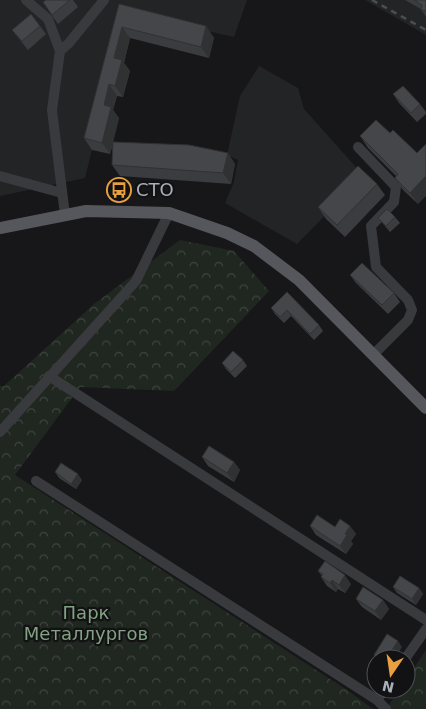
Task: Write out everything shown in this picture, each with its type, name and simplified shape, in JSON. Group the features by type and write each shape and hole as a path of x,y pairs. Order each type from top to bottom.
{"main road":[{"path":"0,228 86,211 169,213 227,234 254,246 299,280 426,408"}],"street":[{"path":"26,0 48,19 60,51 52,110 65,215"},
{"path":"60,51 69,44 104,0"},
{"path":"358,146 396,187 394,202 371,226 376,267 408,300 412,310 408,320 374,354"},
{"path":"0,176 62,193"},
{"path":"0,432 136,281 169,213"},
{"path":"49,376 426,620"},
{"path":"36,481 377,700 386,709"},
{"path":"412,649 426,629"}],"shaded area":[{"path":"0,0 247,0 234,37 126,13 85,178 0,196"},
{"path":"365,0 426,0 426,35"},
{"path":"259,66 298,88 304,109 364,176 297,244 225,203 234,182 238,160 227,155 240,96"}],"green space":[{"name":"Парк Металлургов","path":"180,240 234,251 269,291 174,391 80,387 15,475 350,692 373,709 0,709 0,386 4,386 94,304"},
{"path":"426,650 426,709 386,709 393,699 416,699 416,665"}],"building":[{"path":"46,0 70,0 52,15 43,2"},
{"path":"414,0 426,0 426,11 421,10 422,5"},
{"path":"119,4 206,26 201,47 122,27 114,58 122,60 115,86 109,84 104,105 111,107 102,143 84,138"},
{"path":"31,14 40,26 22,41 12,30"},
{"path":"403,86 420,104 411,113 393,94"},
{"path":"376,120 390,133 393,130 417,153 426,144 426,176 410,193 395,178 398,174 360,136"},
{"path":"113,142 189,145 228,153 223,173 112,165"},
{"path":"358,166 377,184 337,225 318,207"},
{"path":"387,209 395,217 386,226 378,218"},
{"path":"362,263 394,293 382,305 350,275"},
{"path":"287,292 319,325 310,334 287,310 280,317 271,308"},
{"path":"233,351 243,360 231,372 222,363"},
{"path":"209,446 234,462 227,473 202,457"},
{"path":"61,463 78,474 71,484 55,472"},
{"path":"317,515 335,527 340,519 350,526 340,546 310,526"},
{"path":"325,561 345,575 339,585 332,580 330,583 321,577 323,574 318,571"},
{"path":"400,576 419,588 412,599 393,587"},
{"path":"363,587 383,600 375,611 356,599"},
{"path":"387,634 398,641 393,649 378,649"}],"railway":[{"path":"372,0 426,30"}],"place":[{"name":"СТО","path":"119,190"}]}
